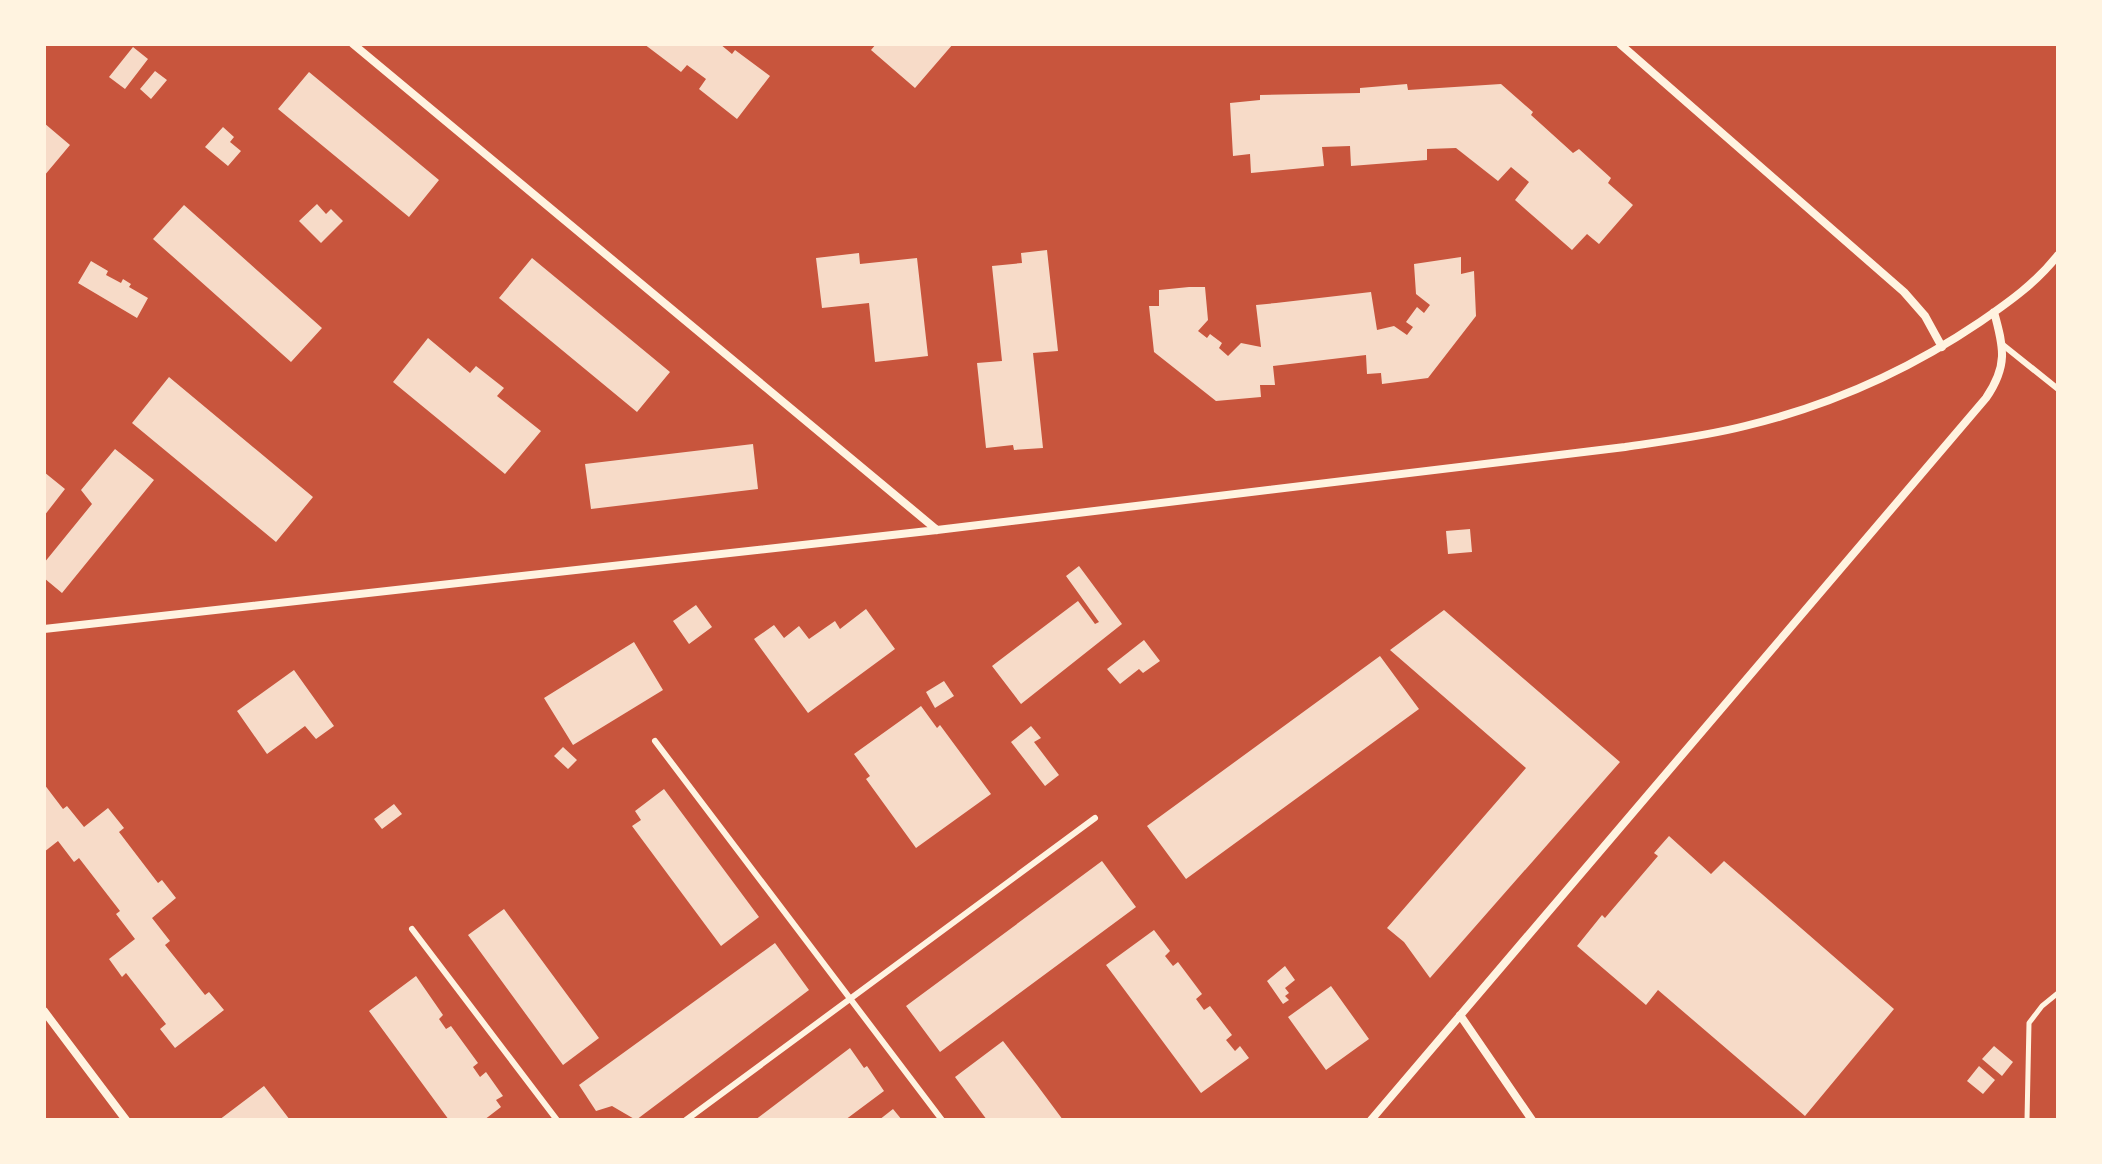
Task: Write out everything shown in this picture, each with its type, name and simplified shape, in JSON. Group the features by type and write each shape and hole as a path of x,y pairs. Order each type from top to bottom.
{"street":[{"path":"353,44 937,530"},
{"path":"1620,44 1904,292 1925,316 1942,347"},
{"path":"44,629 937,530 1625,447 1745,427 1805,409 1880,378 1942,347 2039,277 2058,255"},
{"path":"1371,1120 1986,398 1999,375 2003,345 1994,312"},
{"path":"44,1011 126,1120"},
{"path":"1460,1015 1532,1120"}],"lane":[{"path":"2003,345 2058,389"},
{"path":"655,741 942,1120"},
{"path":"686,1120 1095,818"},
{"path":"412,929 557,1120"}],"path":[{"path":"2027,1120 2029,1023 2042,1006 2058,993"}],"building":[{"path":"644,44 720,44 732,54 735,50 770,76 737,119 699,89 706,79 687,65 681,72"},
{"path":"876,44 953,44 915,88 871,50"},
{"path":"133,47 148,59 125,89 109,77"},
{"path":"155,71 167,80 151,99 140,89"},
{"path":"309,72 439,180 409,217 278,109"},
{"path":"1407,84 1408,90 1501,84 1573,153 1579,149 1611,178 1608,183 1633,205 1599,244 1587,234 1572,250 1515,200 1529,182 1511,167 1498,181 1456,148 1427,149 1427,160 1351,166 1350,146 1322,147 1324,166 1251,173 1250,154 1233,156 1230,103 1260,100 1260,95 1360,93 1360,88"},
{"path":"44,123 70,145 44,176"},
{"path":"223,127 234,137 230,142 241,151 228,166 205,147"},
{"path":"317,204 326,214 331,209 343,221 321,243 299,221"},
{"path":"184,205 322,328 291,362 153,239"},
{"path":"1047,250 1058,351 1033,353 1043,448 1014,450 1013,445 986,448 977,363 1002,361 992,266 1022,263 1021,253"},
{"path":"859,253 860,264 917,258 928,356 875,362 869,303 822,308 816,258"},
{"path":"1461,257 1461,274 1474,271 1476,316 1428,378 1382,384 1381,373 1367,374 1366,355 1273,366 1275,385 1260,385 1261,397 1216,401 1154,352 1149,306 1159,306 1159,290 1189,287 1205,287 1208,320 1198,331 1207,338 1210,334 1222,343 1219,348 1228,356 1241,343 1261,347 1256,305 1371,292 1377,330 1394,326 1407,335 1413,327 1406,322 1417,307 1424,313 1430,305 1416,294 1414,264"},
{"path":"532,258 670,372 637,412 499,298"},
{"path":"91,261 108,271 106,275 121,283 123,279 131,284 129,287 148,298 137,318 78,283"},
{"path":"428,338 470,373 476,366 504,388 497,396 541,431 505,474 393,382"},
{"path":"169,377 313,497 276,542 132,423"},
{"path":"753,444 758,489 591,509 585,464"},
{"path":"115,449 154,480 62,593 44,578 44,563 92,504 81,490"},
{"path":"44,472 65,489 44,516"},
{"path":"1470,529 1472,552 1448,554 1446,531"},
{"path":"1079,566 1122,624 1021,704 992,666 1078,601 1095,624 1099,622 1066,576"},
{"path":"696,605 712,627 689,644 673,621"},
{"path":"866,609 895,649 808,713 754,639 774,625 784,638 799,626 809,639 835,621 840,629"},
{"path":"1444,610 1620,762 1430,978 1404,942 1387,928 1526,768 1390,650"},
{"path":"1144,640 1160,661 1143,673 1139,669 1120,684 1107,669"},
{"path":"634,642 663,690 573,745 544,698"},
{"path":"1380,656 1419,709 1186,879 1147,826"},
{"path":"294,670 334,726 316,739 305,726 267,754 237,711"},
{"path":"944,681 954,696 935,708 926,692"},
{"path":"921,706 937,728 940,725 991,794 916,848 866,779 870,776 854,754"},
{"path":"1031,726 1041,738 1034,742 1059,775 1045,786 1011,742"},
{"path":"563,747 577,760 568,769 554,756"},
{"path":"44,784 63,809 67,806 84,827 108,808 124,828 119,832 158,883 162,880 176,898 152,918 170,941 165,945 205,995 209,992 224,1010 175,1048 160,1029 166,1024 126,973 122,977 109,959 135,939 116,914 120,911 79,858 74,862 58,841 44,852"},
{"path":"664,789 759,917 721,946 632,826 641,820 635,811"},
{"path":"394,804 402,814 382,829 374,819"},
{"path":"1669,836 1711,874 1724,861 1894,1009 1805,1116 1658,990 1646,1005 1577,946 1658,856 1654,853"},
{"path":"1102,861 1136,907 940,1052 906,1006"},
{"path":"504,909 599,1038 563,1065 468,935"},
{"path":"1154,930 1170,951 1165,956 1173,966 1178,962 1202,994 1196,999 1204,1010 1210,1006 1232,1035 1226,1040 1235,1051 1240,1046 1249,1058 1201,1093 1106,965"},
{"path":"775,943 809,990 636,1120 612,1106 596,1111 579,1085"},
{"path":"1285,966 1295,980 1285,988 1289,993 1285,996 1289,1000 1283,1004 1267,981"},
{"path":"416,976 443,1015 439,1019 446,1029 451,1026 478,1063 473,1067 480,1077 486,1072 503,1096 496,1100 501,1107 484,1120 449,1120 369,1011"},
{"path":"1331,986 1369,1039 1326,1070 1288,1017"},
{"path":"1003,1041 1063,1120 987,1120 955,1077"},
{"path":"1994,1046 2013,1062 2002,1076 1982,1059"},
{"path":"850,1048 884,1091 845,1120 755,1120"},
{"path":"1979,1066 1995,1080 1983,1094 1967,1081"},
{"path":"264,1086 290,1120 219,1120"},
{"path":"893,1109 902,1120 879,1120"}]}
